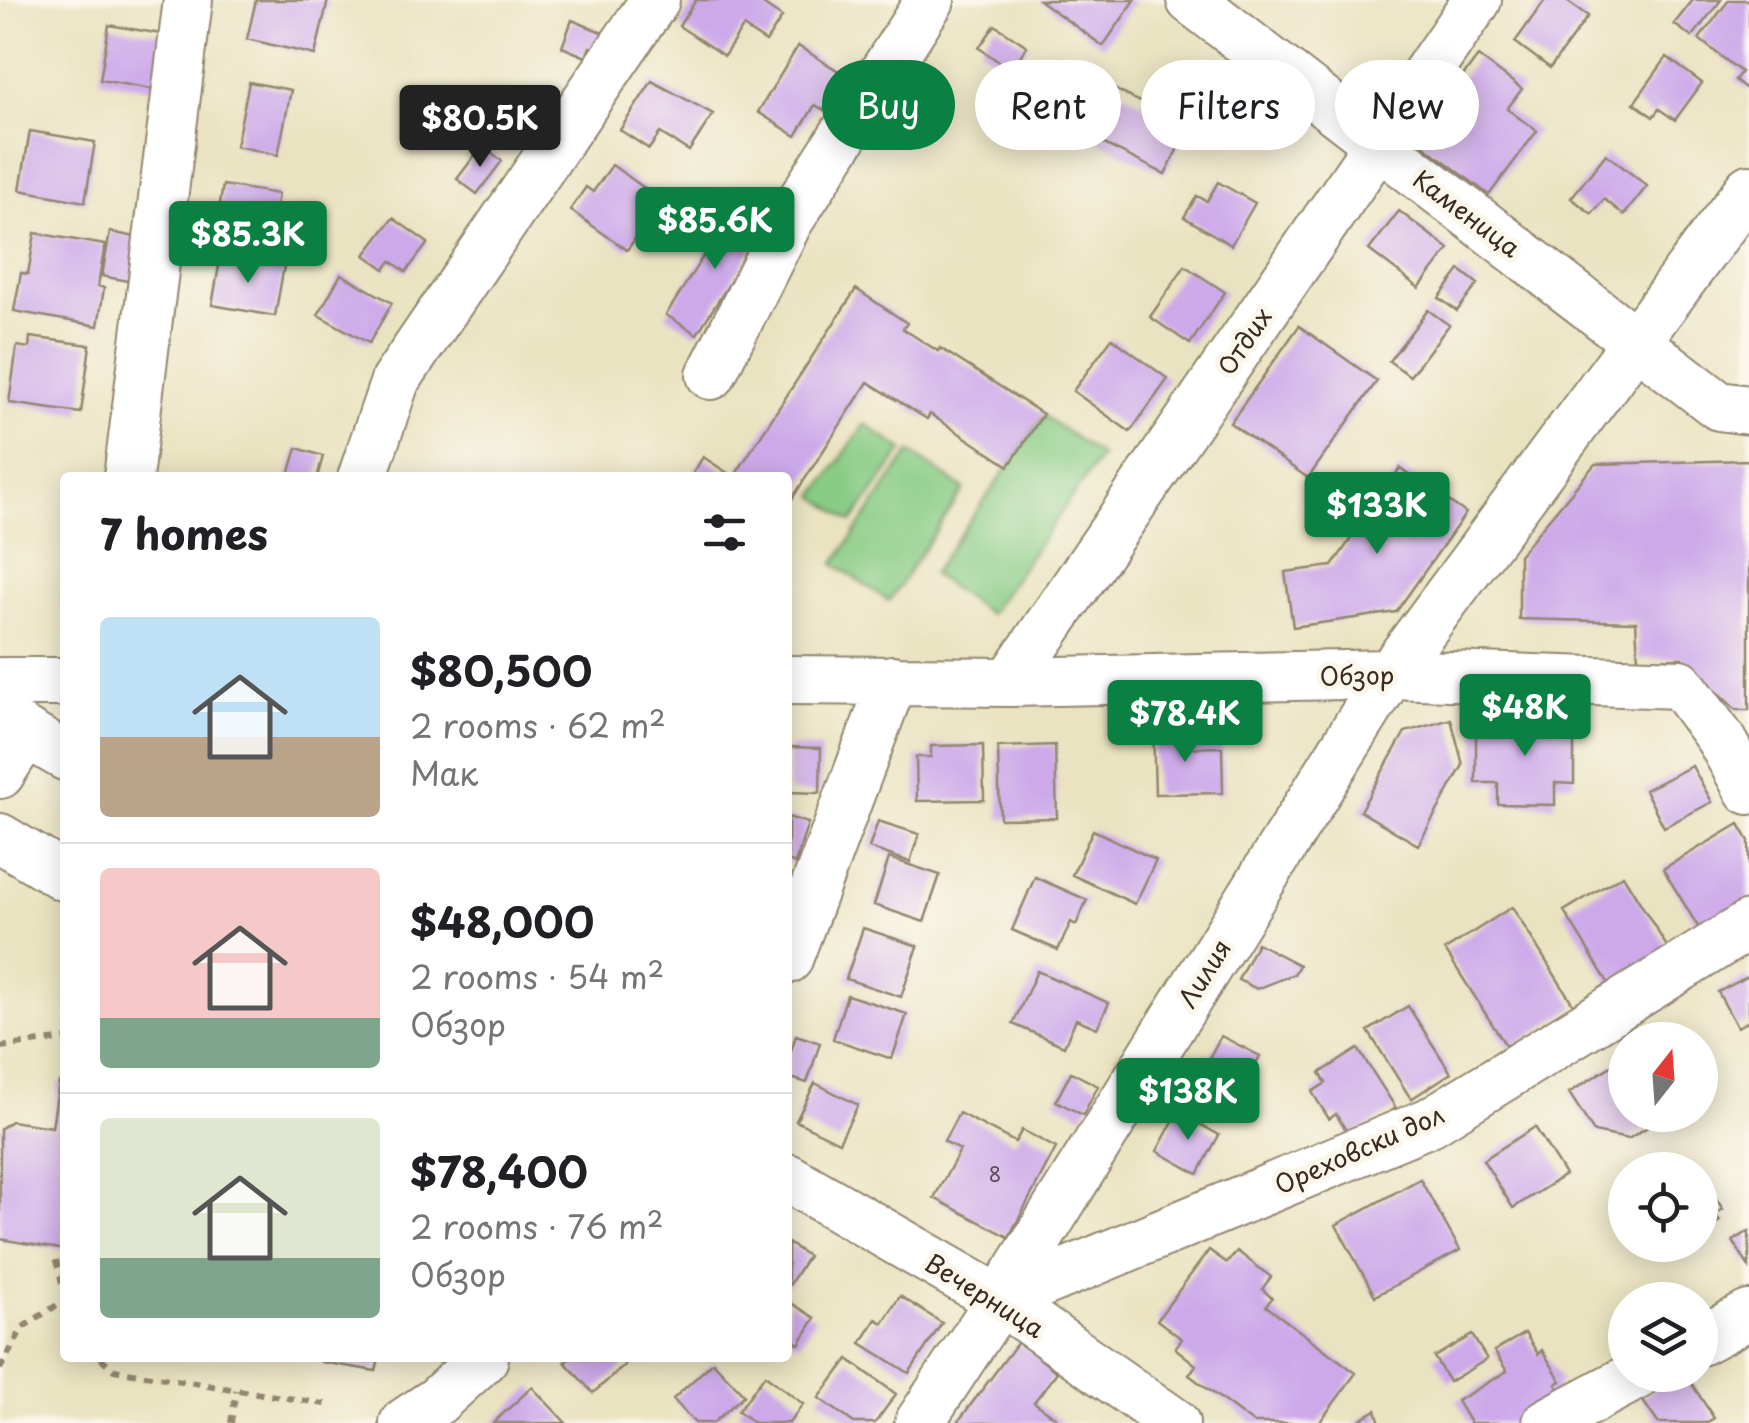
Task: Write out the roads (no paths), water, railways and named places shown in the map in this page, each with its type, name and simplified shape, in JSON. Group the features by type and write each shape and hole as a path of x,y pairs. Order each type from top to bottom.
{"street":[{"path":"129,472 188,0"},
{"path":"364,472 395,381 655,0"},
{"path":"711,375 788,222 930,0"},
{"name":"Каменица","path":"1192,0 1335,113"},
{"name":"Отдих","path":"1435,60 1476,0"},
{"name":"Отдих","path":"1010,682 1374,150"},
{"name":"Каменица","path":"1382,150 1719,406 1749,410"},
{"name":"Лилия","path":"919,1423 1000,1300 1390,674 1749,189"},
{"name":"Обзор","path":"792,680 1010,682 1390,674 1680,684 1720,738 1749,790"},
{"path":"792,948 893,680"},
{"path":"0,682 60,682"},
{"path":"0,774 30,735"},
{"path":"0,838 60,873"},
{"name":"Ореховски дол","path":"1000,1300 1430,1122 1749,925"},
{"name":"Вечерница","path":"792,1180 1000,1300 1175,1423"},
{"path":"1718,1331 1749,1314"},
{"path":"404,1423 437,1402 480,1362"},
{"path":"1548,1423 1608,1391"}]}
